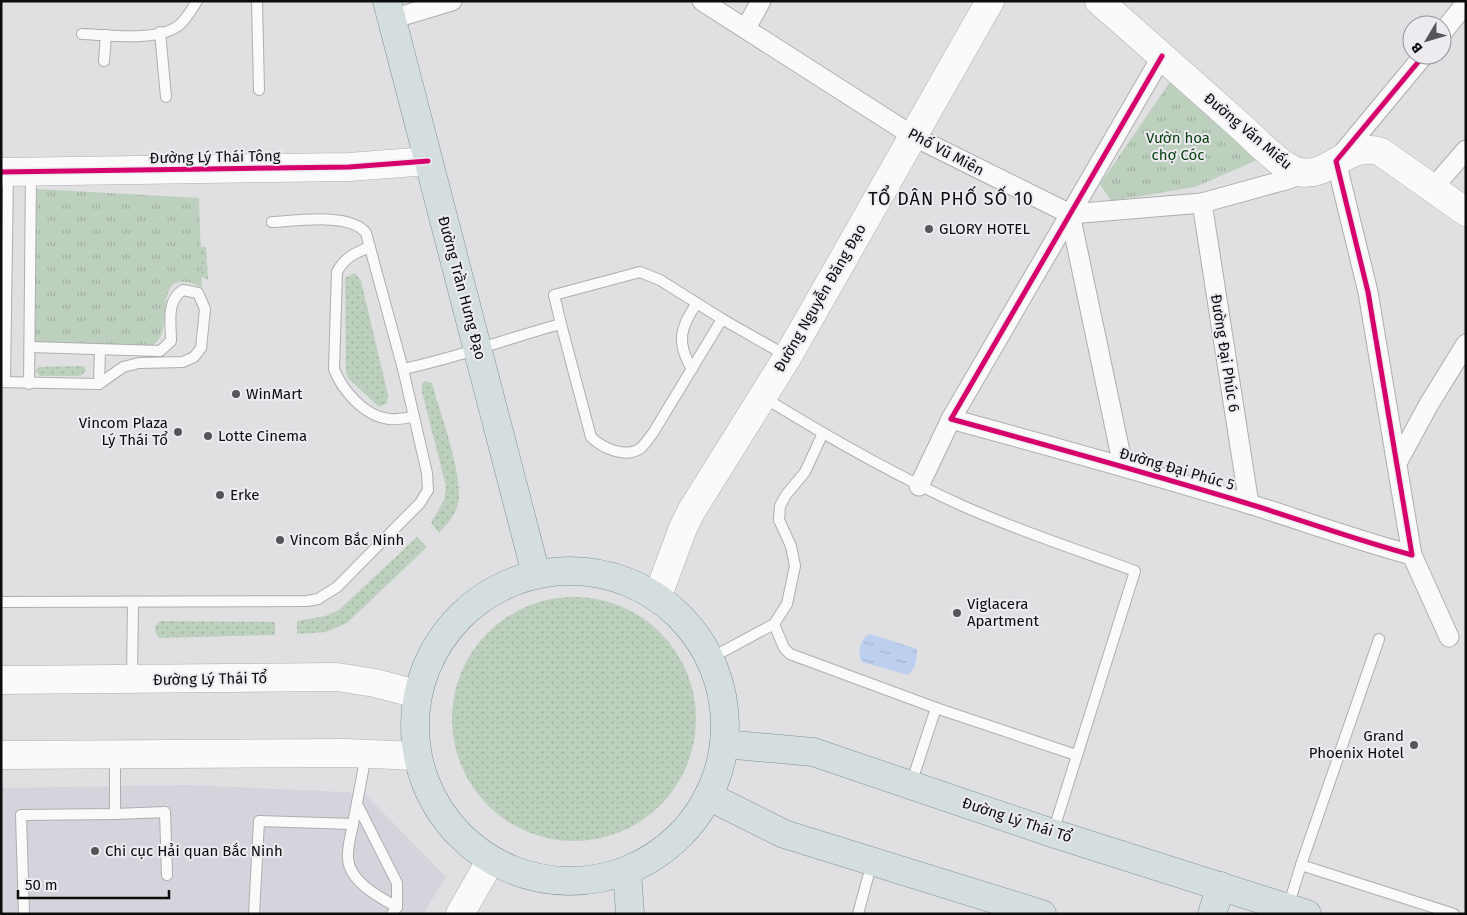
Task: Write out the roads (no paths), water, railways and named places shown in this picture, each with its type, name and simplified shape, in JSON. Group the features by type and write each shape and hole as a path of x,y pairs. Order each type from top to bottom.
{"main road":[{"name":"Đường Nguyễn Đăng Đạo","path":"657,598 687,519 788,356 990,1"},
{"name":"Đường Văn Miếu","path":"1099,1 1280,161 1302,173 1318,171 1357,151 1372,148 1381,152 1466,212"},
{"name":"Đường Trần Hưng Đạo","path":"389,10 536,574"},
{"name":"Đường Lý Thái Tông","path":"13,172 349,167 428,161"},
{"path":"574,570 605,575 635,585 657,598 692,631 710,659 722,696 725,720 724,744 719,771 708,796 695,818 674,841 649,860 626,871 592,880 556,881 520,873 491,860 468,843 445,818 428,789 418,756 414,725 418,694 434,650 446,631 461,614 499,587 536,574 574,570"},
{"name":"Đường Lý Thái Tổ","path":"1,680 338,677 375,683 418,694"},
{"name":"Đường Lý Thái Tổ","path":"724,744 804,750 1052,833 1298,911"},
{"path":"1,755 366,754 418,756"},
{"path":"708,796 775,830 873,860 994,902 1042,914"},
{"path":"460,914 491,860"},
{"path":"626,871 630,914"},
{"path":"1212,914 1221,886"}],"street":[{"path":"389,10 452,1"},
{"name":"Phố Vũ Miên","path":"702,1 913,136 1070,214"},
{"path":"746,28 762,1"},
{"path":"1452,17 1460,4"},
{"path":"919,486 952,419 1162,56"},
{"path":"1416,65 1336,161 1368,292 1412,555 1449,637"},
{"path":"1433,188 1466,150"},
{"path":"1070,214 1202,203 1289,179 1302,173"},
{"name":"Đường Đại Phúc 6","path":"1202,203 1249,504"},
{"path":"1070,214 1123,466"},
{"path":"1397,463 1429,404 1466,344"},
{"name":"Đường Đại Phúc 5","path":"952,419 1123,466 1412,555"}],"lane":[{"path":"82,34 142,36 160,32 179,25 198,1"},
{"path":"257,1 259,90"},
{"path":"160,32 166,97"},
{"path":"104,61 106,35"},
{"path":"13,172 3,382 99,384 127,366 183,362 194,357 201,348 203,303 198,293 183,290 175,295 171,304 171,341 160,351 30,347"},
{"path":"13,172 30,347 29,384"},
{"path":"1,602 297,602 318,598 329,593 420,503 428,490 427,473 412,417 403,369 366,233 353,222 315,220 272,222"},
{"path":"370,247 355,253 343,261 336,272 334,369 339,382 349,395 372,414 389,419 412,417"},
{"path":"722,320 642,447 635,451 623,452 605,448 597,443 587,430 554,296 640,272 660,280 722,320 788,356"},
{"path":"692,369 687,360 682,341 686,319 697,303"},
{"path":"403,369 436,362 507,338 561,324"},
{"path":"99,384 100,350"},
{"path":"763,397 870,461 919,486 966,507 1135,571 1052,833"},
{"path":"710,659 774,624 787,604 795,566 791,546 779,520 780,506 786,495 805,472 823,433"},
{"path":"132,680 133,602"},
{"path":"774,624 784,648 790,654 936,708 1076,755"},
{"path":"1298,911 1301,866 1379,639"},
{"path":"910,785 936,708"},
{"path":"115,754 115,814"},
{"path":"366,754 348,860 352,871 368,889 394,910"},
{"path":"357,804 397,883 394,910"},
{"path":"24,914 21,815 165,812 167,875"},
{"path":"254,914 259,821 353,824"},
{"path":"858,914 873,860"},
{"path":"1301,866 1454,914"}],"water":[{"path":"870,634 917,649 917,657 913,669 908,675 862,662 860,646"}],"place":[{"name":"GLORY HOTEL","path":"929,229"},
{"name":"WinMart","path":"236,394"},
{"name":"Vincom Plaza Lý Thái Tổ","path":"178,432"},
{"name":"Lotte Cinema","path":"208,436"},
{"name":"Erke","path":"220,495"},
{"name":"Vincom Bắc Ninh","path":"280,540"},
{"name":"Viglacera Apartment","path":"957,613"},
{"name":"Grand Phoenix Hotel","path":"1414,745"},
{"name":"Chi cục Hải quan Bắc Ninh","path":"95,851"}],"district":[{"name":"TỔ DÂN PHỐ SỐ 10","path":"951,199"}],"park label":[{"name":"Vườn hoa chợ Cóc","path":"1178,146"}]}
